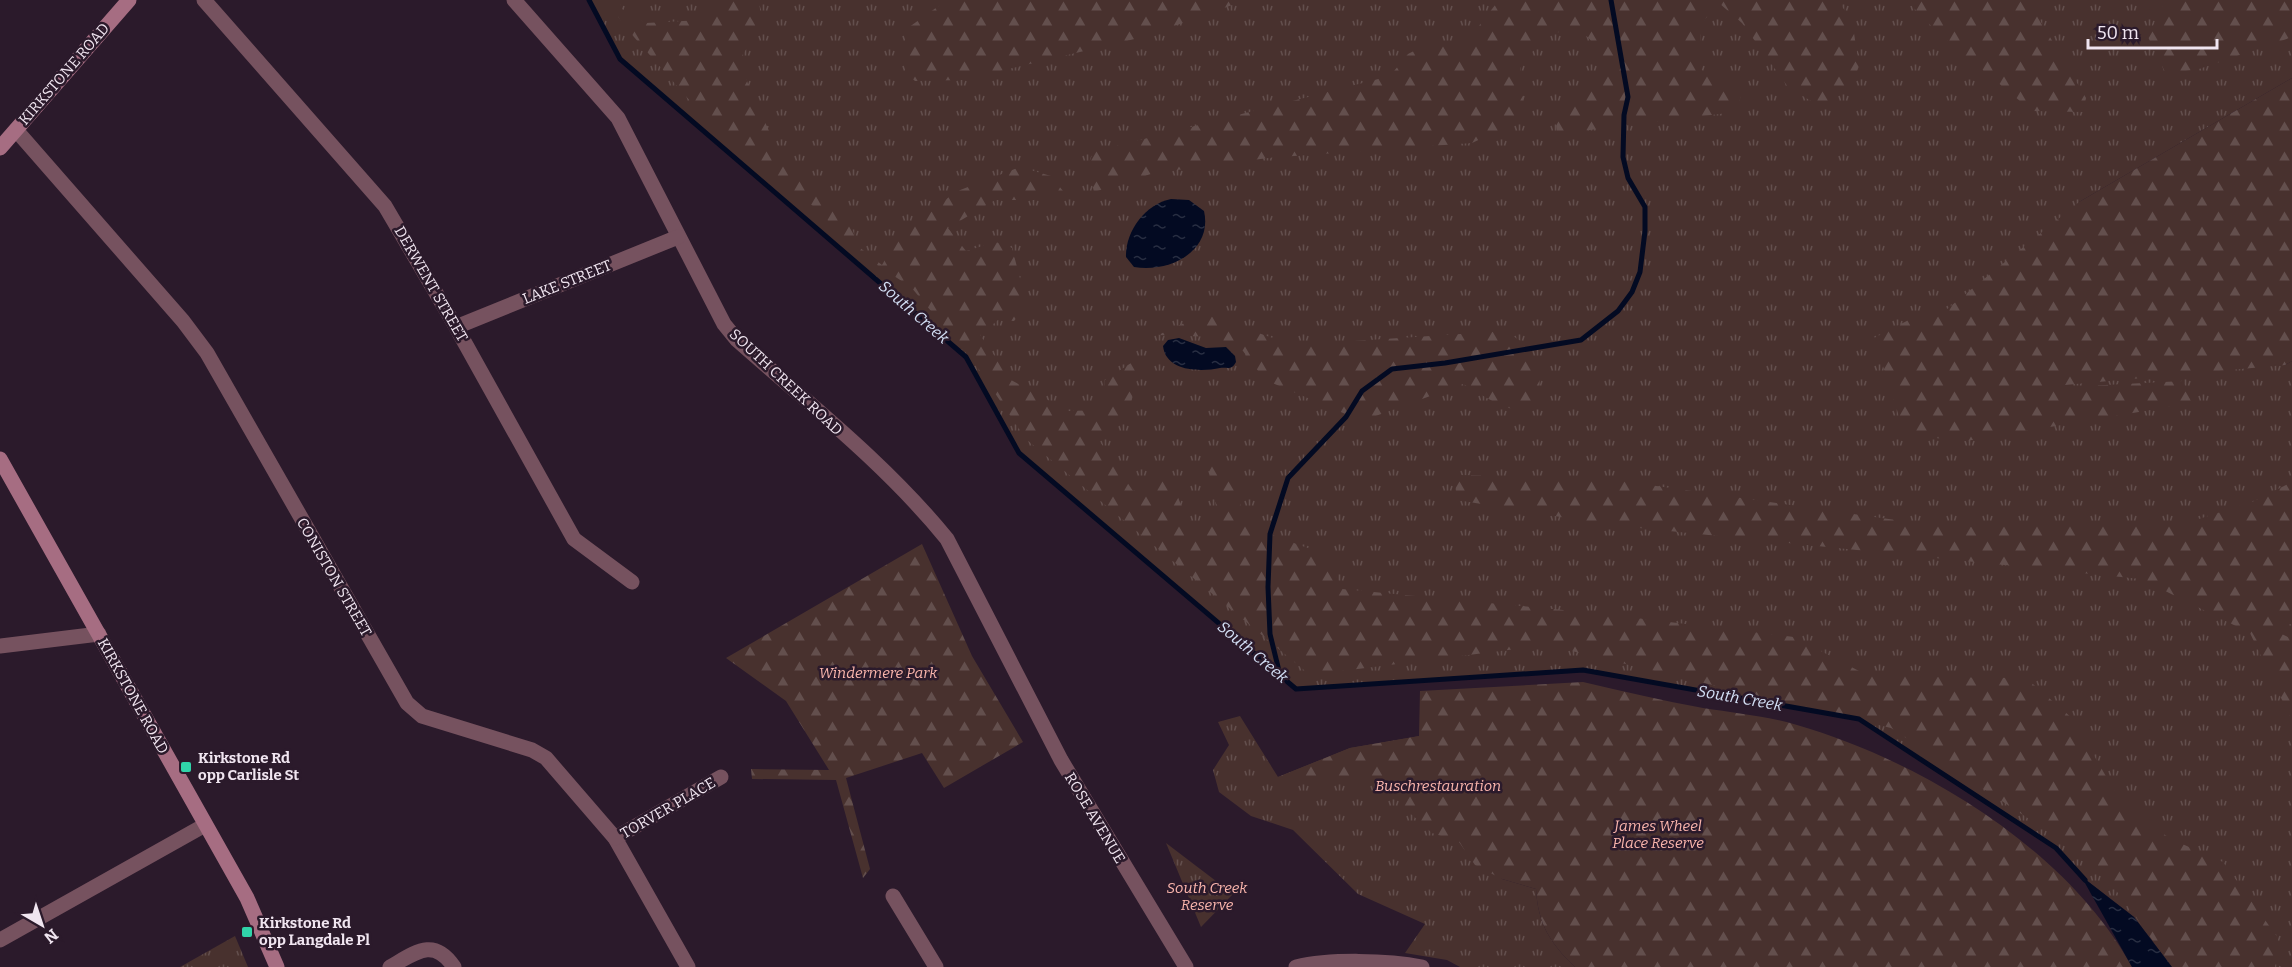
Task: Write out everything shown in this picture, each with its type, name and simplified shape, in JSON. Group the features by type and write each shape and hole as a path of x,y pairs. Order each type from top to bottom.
{"street":[{"name":"KIRKSTONE ROAD","path":"0,148 129,0"},
{"name":"DERWENT STREET","path":"204,0 385,206 456,327 574,539 632,582"},
{"name":"SOUTH CREEK ROAD","path":"514,0 618,118 724,324 737,340 866,456 928,516 947,539 1013,664"},
{"name":"CONISTON STREET","path":"16,130 183,321 207,353 407,703 422,716 532,750 546,758 615,838 688,967"},
{"name":"LAKE STREET","path":"456,327 678,237"},
{"name":"KIRKSTONE ROAD","path":"0,459 247,898 278,967"},
{"path":"0,646 99,634"},
{"name":"ROSE AVENUE","path":"1013,664 1061,760 1186,967"},
{"name":"TORVER PLACE","path":"615,838 721,777"},
{"path":"0,940 205,825"},
{"path":"894,896 936,967"},
{"path":"390,967 426,949 436,949 445,954 454,967"},
{"path":"1296,967 1318,962 1385,962 1422,967"}],"green space":[{"path":"589,0 2292,0 2292,78 2079,202 2285,365 2292,361 2292,967 2172,967 2134,917 2081,876 2056,848 1859,719 1583,670 1296,689 1019,453 966,357 620,59"},
{"path":"605,0 619,0 622,9 646,23 702,20 715,0 758,0 759,24 740,59 749,87 774,142 851,226 859,247 882,265 896,241 955,192 1020,167 1051,176 1063,191 1034,200 995,200 948,228 966,251 996,242 1012,248 1027,305 1014,321 998,320 980,335 1011,380 1068,411 1104,410 1105,380 1131,363 1139,370 1131,403 1118,427 1094,433 1133,491 1153,484 1167,469 1181,505 1197,532 1219,522 1208,464 1226,467 1239,489 1242,524 1327,555 1342,589 1594,613 1794,637 1859,671 1931,677 2026,678 2073,719 2123,806 2171,839 2223,862 2278,938 2275,967 2172,967 2096,863 1891,728 1547,645 1310,675 1026,439 976,365 911,287 846,245 822,213 720,135 634,37"},
{"path":"947,0 1246,0 1147,36 962,80 915,81 905,72 905,30"},
{"path":"1499,0 1837,0 1852,20 1859,66 1854,79 1832,102 1816,104 1788,87 1742,23 1719,3 1700,25 1701,70 1743,90 1736,112 1557,134 1555,115 1600,84 1597,47 1578,27 1544,36 1520,68 1525,118 1472,143 1268,158 1154,173 1094,192 1088,166 1093,152 1390,76 1408,54 1433,41 1461,49"},
{"path":"1906,0 2028,0 2086,98 2083,112 2032,111 1937,32"},
{"path":"2165,0 2292,0 2292,37 2199,69 2166,74 2148,37"},
{"path":"2292,78 2292,361 2285,365 2010,390 2183,381 2192,403 1966,441 1905,435 1874,338 1924,312 1936,318 2079,202"},
{"path":"1204,314 1293,345 1506,331 1524,344 1535,360 1540,383 1538,399 1535,406 1516,409 1498,404 1463,384 1362,421 1265,380 1243,351 1216,337 1158,335"},
{"path":"1454,475 1600,478 1945,527 2180,525 2252,502 2292,482 2292,624 2267,627 2292,639 2292,721 2250,633 2141,579 1610,525 1457,500"},
{"name":"Windermere Park","path":"922,544 972,656 1023,742 944,788 922,753 846,778 870,869 863,878 836,780 752,779 751,769 829,770 786,701 726,658"},
{"name":"James Wheel Place Reserve","path":"1583,682 1688,705 1786,722 1845,741 1893,762 1941,787 1988,816 2031,849 2071,885 2105,925 2132,967 1575,967 1559,950 1547,932 1539,913 1536,889 1502,879 1475,865 1459,842 1432,833 1410,813 1386,782 1278,777 1350,748 1419,736 1420,691"},
{"name":"Buschrestauration","path":"1240,716 1278,777 1350,748 1420,736 1502,879 1536,889 1539,913 1547,932 1559,950 1575,967 1460,967 1447,960 1405,953 1425,924 1358,894 1293,830 1251,816 1219,792 1213,770 1229,745 1218,722"},
{"name":"South Creek Reserve","path":"1166,843 1233,894 1201,927"},
{"path":"235,936 248,967 180,967"}],"water":[{"path":"1171,199 1189,200 1204,211 1205,225 1202,237 1195,248 1174,262 1148,268 1134,267 1126,257 1133,229 1145,213"},
{"path":"1179,338 1206,348 1226,347 1235,356 1236,362 1231,368 1204,370 1194,370 1177,365 1170,361 1163,346 1168,340"},
{"path":"2081,876 2134,917 2172,967 2132,967"}],"waterway":[{"name":"South Creek","path":"589,0 620,59 966,357 1019,453 1296,689 1583,670 1859,719 2056,848 2085,880"},
{"path":"1280,675 1270,634 1268,587 1270,534 1288,478 1346,417 1362,391 1392,369 1445,363 1581,340 1618,311 1632,292 1640,272 1645,231 1645,207 1628,178 1623,157 1624,115 1628,97 1611,0"}],"place":[{"name":"Kirkstone Rd opp Carlisle St","path":"186,767"},
{"name":"Kirkstone Rd opp Langdale Pl","path":"247,932"}]}
